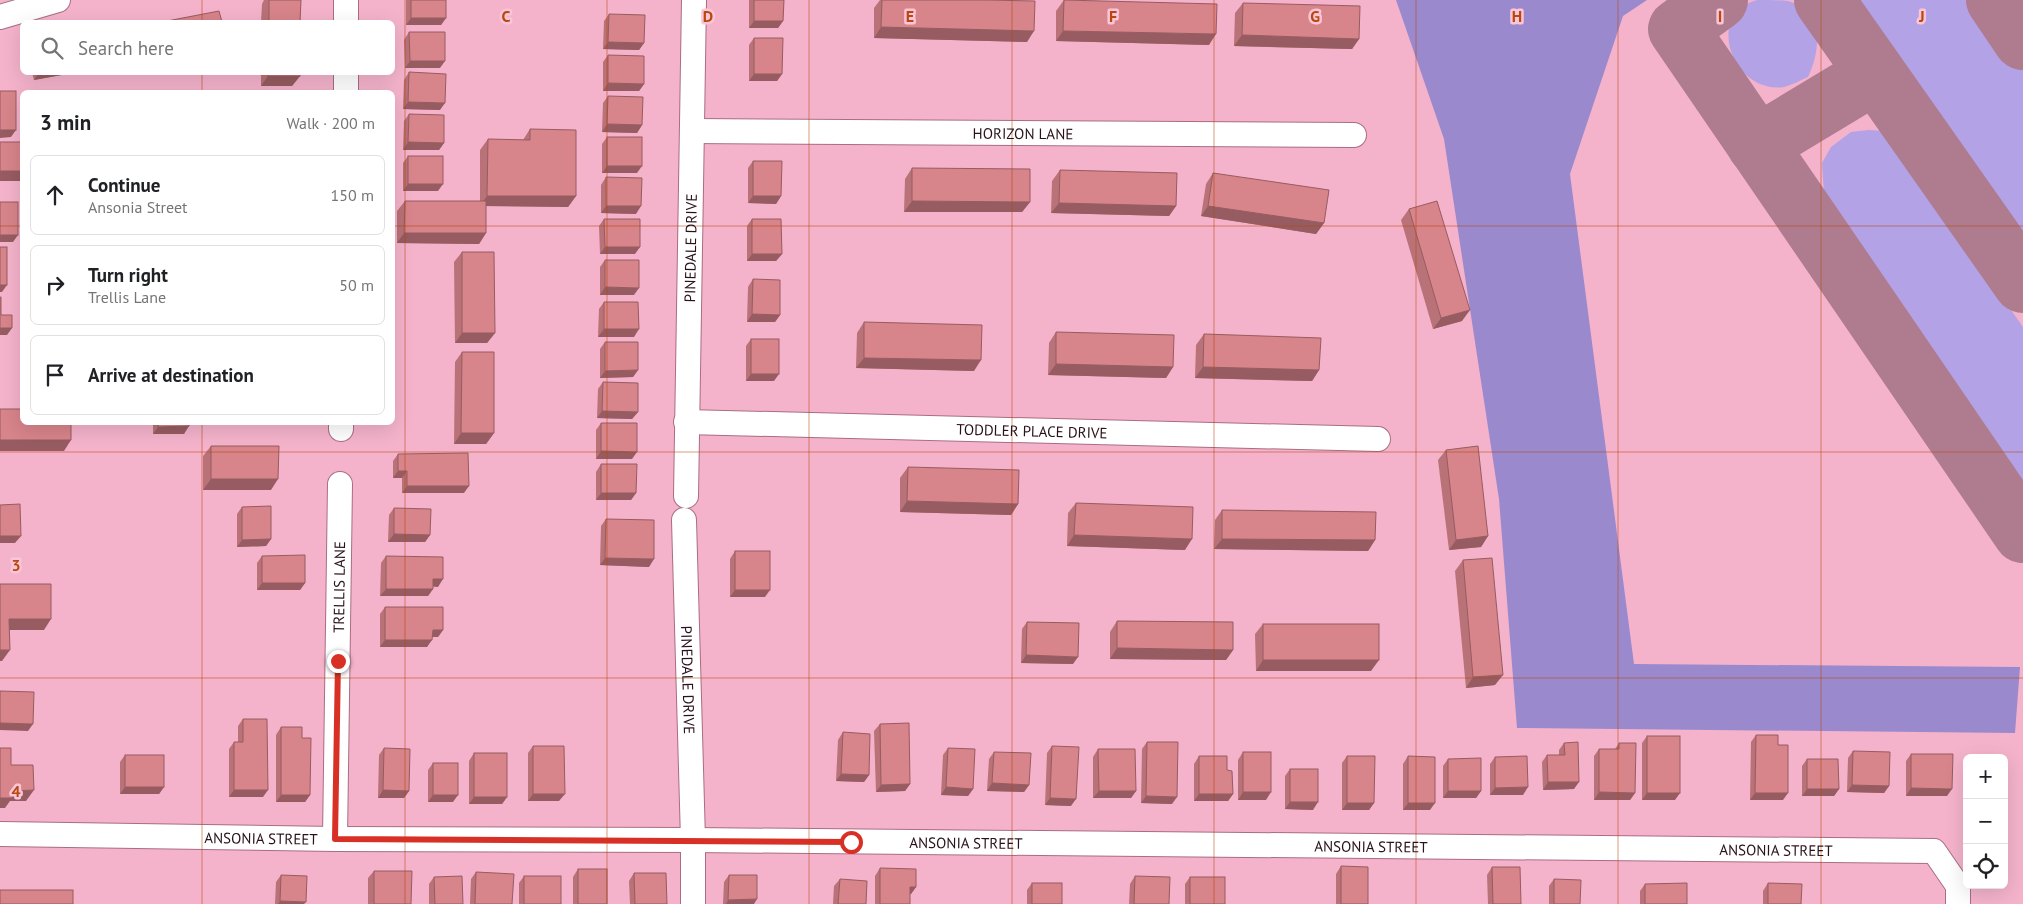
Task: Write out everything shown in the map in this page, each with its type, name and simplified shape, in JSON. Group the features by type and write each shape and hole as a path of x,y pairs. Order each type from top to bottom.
{"street":[{"path":"0,17 58,0"},
{"path":"346,0 346,20"},
{"name":"PINEDALE DRIVE","path":"686,496 694,0"},
{"path":"346,75 346,90"},
{"name":"HORIZON LANE","path":"692,130 1354,135"},
{"name":"TODDLER PLACE DRIVE","path":"686,422 1378,439"},
{"name":"TRELLIS LANE","path":"335,839 340,484"},
{"name":"PINEDALE DRIVE","path":"684,520 693,904"},
{"name":"ANSONIA STREET","path":"0,834 335,839 693,840 1934,851 1958,886 1958,904"}],"shaded area":[{"path":"1396,0 1647,0 1623,16 1570,174 1634,664 2020,667 2015,733 1517,728 1499,499 1444,139"},
{"path":"1757,0 1788,1 1800,6 1814,22 1817,44 1808,77 1784,87 1767,86 1751,79 1739,67 1728,37 1731,21 1740,9"},
{"path":"1846,0 1977,0 2023,68 2023,260"},
{"path":"1885,131 2023,327 2023,485 1824,194 1822,163 1831,147 1851,132"}],"building":[{"path":"269,0 301,0 300,20 269,20"},
{"path":"411,0 446,0 446,18 411,18"},
{"path":"754,0 784,0 783,21 754,21"},
{"path":"882,0 1035,1 1034,31 881,27"},
{"path":"1064,0 1217,4 1216,34 1063,31"},
{"path":"1243,3 1360,6 1359,39 1242,35"},
{"path":"219,11 221,20 172,20"},
{"path":"609,14 645,15 644,43 608,42"},
{"path":"409,32 445,32 445,61 410,61"},
{"path":"754,38 783,38 782,74 754,74"},
{"path":"608,55 644,56 644,84 608,83"},
{"path":"409,72 446,74 445,103 408,102"},
{"path":"268,75 300,75 300,76"},
{"path":"0,91 16,91 16,130 0,130"},
{"path":"608,96 643,97 642,125 607,124"},
{"path":"409,114 444,115 444,143 408,142"},
{"path":"530,129 576,130 576,196 487,196 488,139 530,140"},
{"path":"607,137 642,137 642,166 607,166"},
{"path":"0,142 20,142 20,171 0,171"},
{"path":"408,156 443,156 443,184 408,184"},
{"path":"753,161 782,161 781,196 753,196"},
{"path":"912,168 1030,169 1030,202 912,201"},
{"path":"1060,170 1177,173 1176,206 1059,203"},
{"path":"1213,173 1329,190 1324,223 1208,206"},
{"path":"606,177 642,178 641,206 606,206"},
{"path":"405,201 486,201 486,233 404,233"},
{"path":"1437,201 1470,310 1441,318 1409,209"},
{"path":"0,202 18,202 18,235 0,235"},
{"path":"604,219 640,219 640,247 605,247"},
{"path":"752,219 781,219 782,254 752,254"},
{"path":"0,247 7,247 7,285 0,285"},
{"path":"462,252 494,252 495,333 462,333"},
{"path":"605,260 639,260 639,288 605,287"},
{"path":"753,279 780,280 780,315 752,314"},
{"path":"0,297 1,315 12,315 12,328 0,328"},
{"path":"604,302 638,302 639,329 604,329"},
{"path":"864,322 982,325 981,360 864,358"},
{"path":"1056,332 1174,335 1173,367 1056,364"},
{"path":"1204,334 1321,338 1319,370 1203,367"},
{"path":"751,339 779,339 779,374 751,374"},
{"path":"605,342 638,342 638,370 605,371"},
{"path":"462,352 494,352 494,433 461,433"},
{"path":"603,382 638,383 638,412 602,411"},
{"path":"0,409 20,409 20,425 71,425 71,440 0,440"},
{"path":"601,423 637,423 637,452 601,451"},
{"path":"158,425 189,425 189,426 158,427"},
{"path":"211,446 279,446 278,479 211,479"},
{"path":"1478,446 1488,536 1456,540 1446,450"},
{"path":"468,453 469,486 407,486 407,471 398,471 398,454"},
{"path":"601,464 637,464 636,493 601,493"},
{"path":"908,467 1019,470 1018,504 907,501"},
{"path":"1076,503 1193,507 1192,539 1074,535"},
{"path":"20,504 21,536 0,536 0,505"},
{"path":"271,506 271,539 242,540 242,507"},
{"path":"394,508 431,509 430,535 394,534"},
{"path":"1222,510 1376,512 1375,540 1222,539"},
{"path":"606,519 654,520 654,559 605,558"},
{"path":"735,551 770,551 770,590 735,590"},
{"path":"305,555 305,583 262,583 262,556"},
{"path":"386,556 443,557 443,579 433,579 433,589 386,589"},
{"path":"1492,558 1503,675 1473,677 1463,560"},
{"path":"0,584 51,584 51,619 9,619 10,650 0,650"},
{"path":"385,607 443,607 443,630 433,630 432,640 385,640"},
{"path":"1117,621 1233,622 1233,650 1117,648"},
{"path":"1027,622 1079,623 1078,657 1026,655"},
{"path":"1263,624 1379,624 1379,660 1263,660"},
{"path":"0,691 34,692 33,724 0,723"},
{"path":"243,719 267,719 268,790 234,790 234,742 243,742"},
{"path":"909,723 910,784 881,785 880,724"},
{"path":"281,727 302,727 302,738 311,738 310,795 281,795"},
{"path":"843,732 870,734 869,775 841,774"},
{"path":"1756,735 1778,735 1778,745 1788,745 1788,793 1755,793"},
{"path":"1647,736 1680,736 1680,793 1647,793"},
{"path":"1147,742 1178,742 1177,797 1146,796"},
{"path":"1578,742 1579,782 1548,782 1547,755 1565,755 1564,743"},
{"path":"1619,743 1636,743 1635,793 1599,792 1599,749 1619,749"},
{"path":"533,746 564,746 565,794 533,794"},
{"path":"1052,746 1079,747 1076,799 1050,798"},
{"path":"0,748 11,748 11,765 33,765 34,790 12,791 12,798 0,798"},
{"path":"384,748 410,749 409,791 383,790"},
{"path":"948,748 975,749 973,789 946,787"},
{"path":"1098,749 1135,749 1136,791 1099,791"},
{"path":"1853,751 1890,752 1889,786 1852,785"},
{"path":"994,752 1031,753 1029,785 992,783"},
{"path":"1243,752 1271,752 1271,792 1243,792"},
{"path":"474,753 507,753 507,797 474,797"},
{"path":"1911,754 1953,754 1952,789 1911,788"},
{"path":"125,755 164,755 164,787 125,787"},
{"path":"1199,756 1227,756 1227,770 1232,771 1233,794 1199,794"},
{"path":"1347,756 1375,756 1374,803 1347,803"},
{"path":"1408,756 1435,757 1435,803 1408,803"},
{"path":"1527,756 1528,787 1495,788 1495,757"},
{"path":"1481,758 1481,791 1448,791 1448,759"},
{"path":"1807,759 1838,759 1839,789 1807,789"},
{"path":"433,763 458,763 458,795 433,795"},
{"path":"1290,769 1318,769 1318,802 1290,802"},
{"path":"1341,866 1368,867 1368,904 1341,904"},
{"path":"1492,867 1520,867 1521,904 1493,904"},
{"path":"880,868 916,869 916,887 910,887 910,904 880,904"},
{"path":"578,869 607,869 607,904 578,904"},
{"path":"374,871 412,871 411,904 374,904"},
{"path":"476,872 514,874 512,904 475,904"},
{"path":"634,873 666,873 667,904 635,904"},
{"path":"281,875 307,876 306,902 280,901"},
{"path":"729,875 757,875 757,899 728,900"},
{"path":"462,876 463,904 435,904 434,877"},
{"path":"524,876 561,876 561,904 524,904"},
{"path":"1135,876 1170,877 1169,904 1134,904"},
{"path":"1190,877 1225,877 1225,904 1190,904"},
{"path":"840,879 867,881 866,904 838,904"},
{"path":"1554,879 1581,880 1580,904 1554,904"},
{"path":"1032,883 1062,883 1062,904 1032,904"},
{"path":"1687,883 1687,904 1645,904 1645,884"},
{"path":"1768,883 1802,884 1801,904 1768,904"},
{"path":"0,890 73,890 73,904 0,904"}],"taxiway":[{"path":"1718,0 1678,29 2023,533"},
{"path":"1824,0 2023,283"},
{"path":"1996,0 2023,40"},
{"path":"1757,145 1875,74"}],"route":[{"path":"338,661 335,839 851,842"}]}
